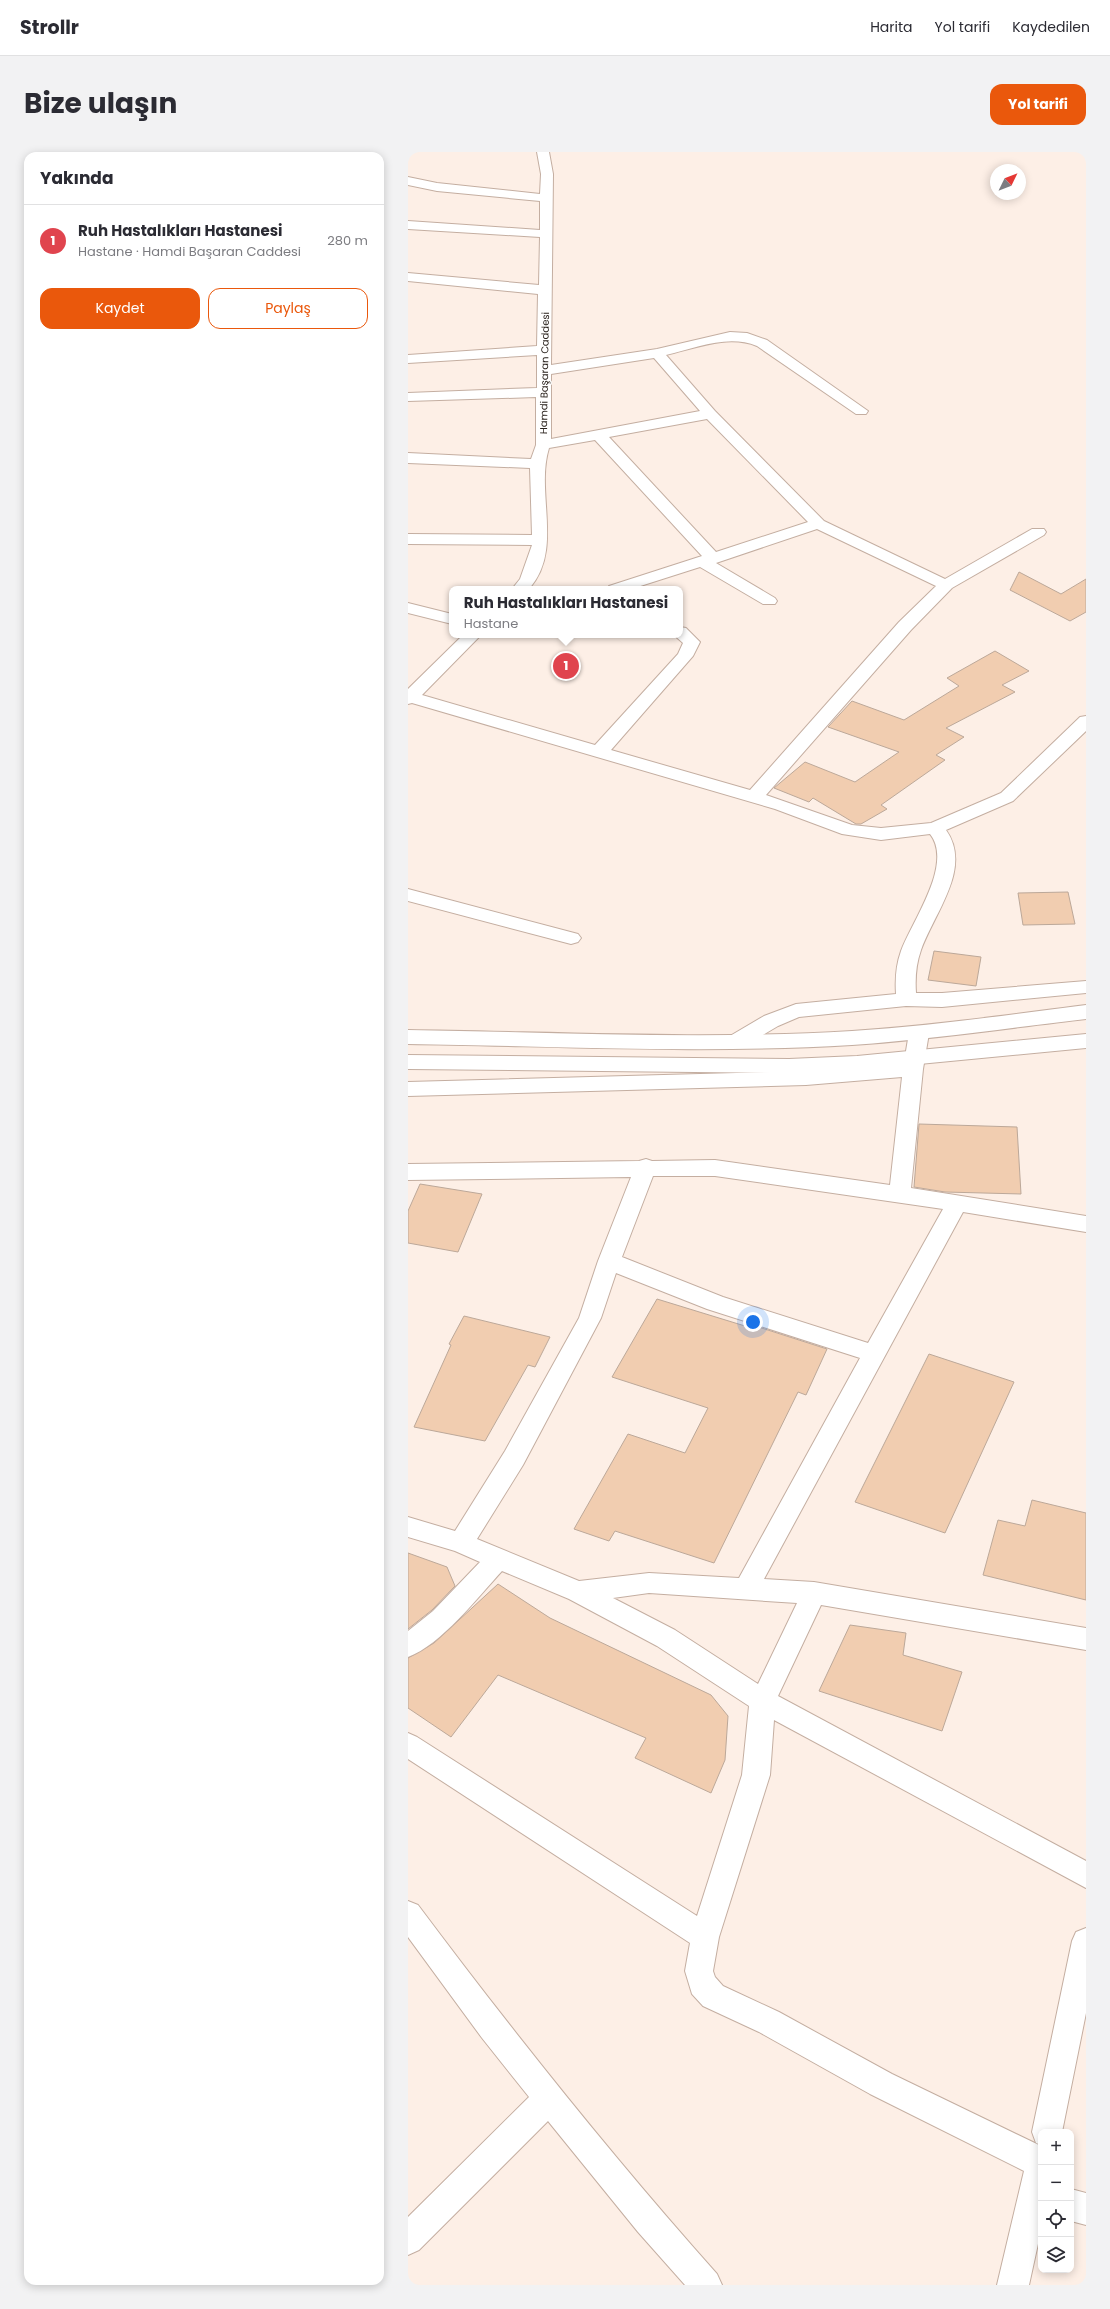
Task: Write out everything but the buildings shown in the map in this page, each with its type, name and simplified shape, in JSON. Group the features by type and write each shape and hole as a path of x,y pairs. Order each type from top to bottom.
{"street":[{"name":"Hamdi Başaran Caddesi","path":"523,586 528,580 540,540 537,464 543,445 544,290 547,198 547,174 543,152"},
{"path":"408,181 437,187 547,198"},
{"path":"408,225 546,234"},
{"path":"408,277 544,290"},
{"path":"543,371 657,353 730,336 751,338 861,411"},
{"path":"408,359 544,350"},
{"path":"657,353 710,414 818,524 946,585"},
{"path":"408,397 543,392"},
{"path":"543,445 710,414"},
{"path":"598,434 708,561 769,601"},
{"path":"408,458 537,464"},
{"path":"625,586 708,561 818,524"},
{"path":"754,797 905,626 946,585 1038,532"},
{"path":"408,539 540,540"},
{"path":"408,608 449,618"},
{"path":"599,752 685,656 692,642 683,634"},
{"path":"470,638 412,691 599,752 754,797 849,830 881,834 935,828 1007,797 1086,721"},
{"path":"906,999 906,974 911,949 941,886 947,858 943,839 935,828"},
{"path":"408,895 571,938"},
{"path":"737,1041 771,1021 796,1011 906,999 942,1000 1086,987"},
{"path":"408,1037 737,1041 850,1038 919,1033 1086,1012"},
{"path":"900,1194 914,1063 919,1033"},
{"path":"408,1089 806,1078 1086,1041"},
{"path":"408,1062 789,1066 914,1063"},
{"path":"461,1543 514,1458 590,1318 609,1261 646,1167"},
{"path":"408,1172 646,1167 715,1168 900,1194 1086,1224"},
{"path":"746,1588 958,1203"},
{"path":"609,1261 715,1303 874,1354"},
{"path":"408,1527 461,1543 578,1592 666,1638 763,1701 1086,1875"},
{"path":"408,1646 442,1618 498,1559"},
{"path":"578,1592 649,1583 814,1592 1086,1639"},
{"path":"814,1592 763,1701 756,1775 705,1937 699,1971 702,1984 713,1996 769,2022 881,2084 1038,2161"},
{"path":"408,1745 705,1937"},
{"path":"408,1914 492,2028 697,2281"},
{"path":"1048,2129 1086,1940"},
{"path":"408,2239 550,2098"},
{"path":"1013,2285 1038,2194"},
{"path":"1074,2206 1086,2210"}],"place":[{"name":"Ruh Hastalıkları Hastanesi","path":"566,666"}]}
